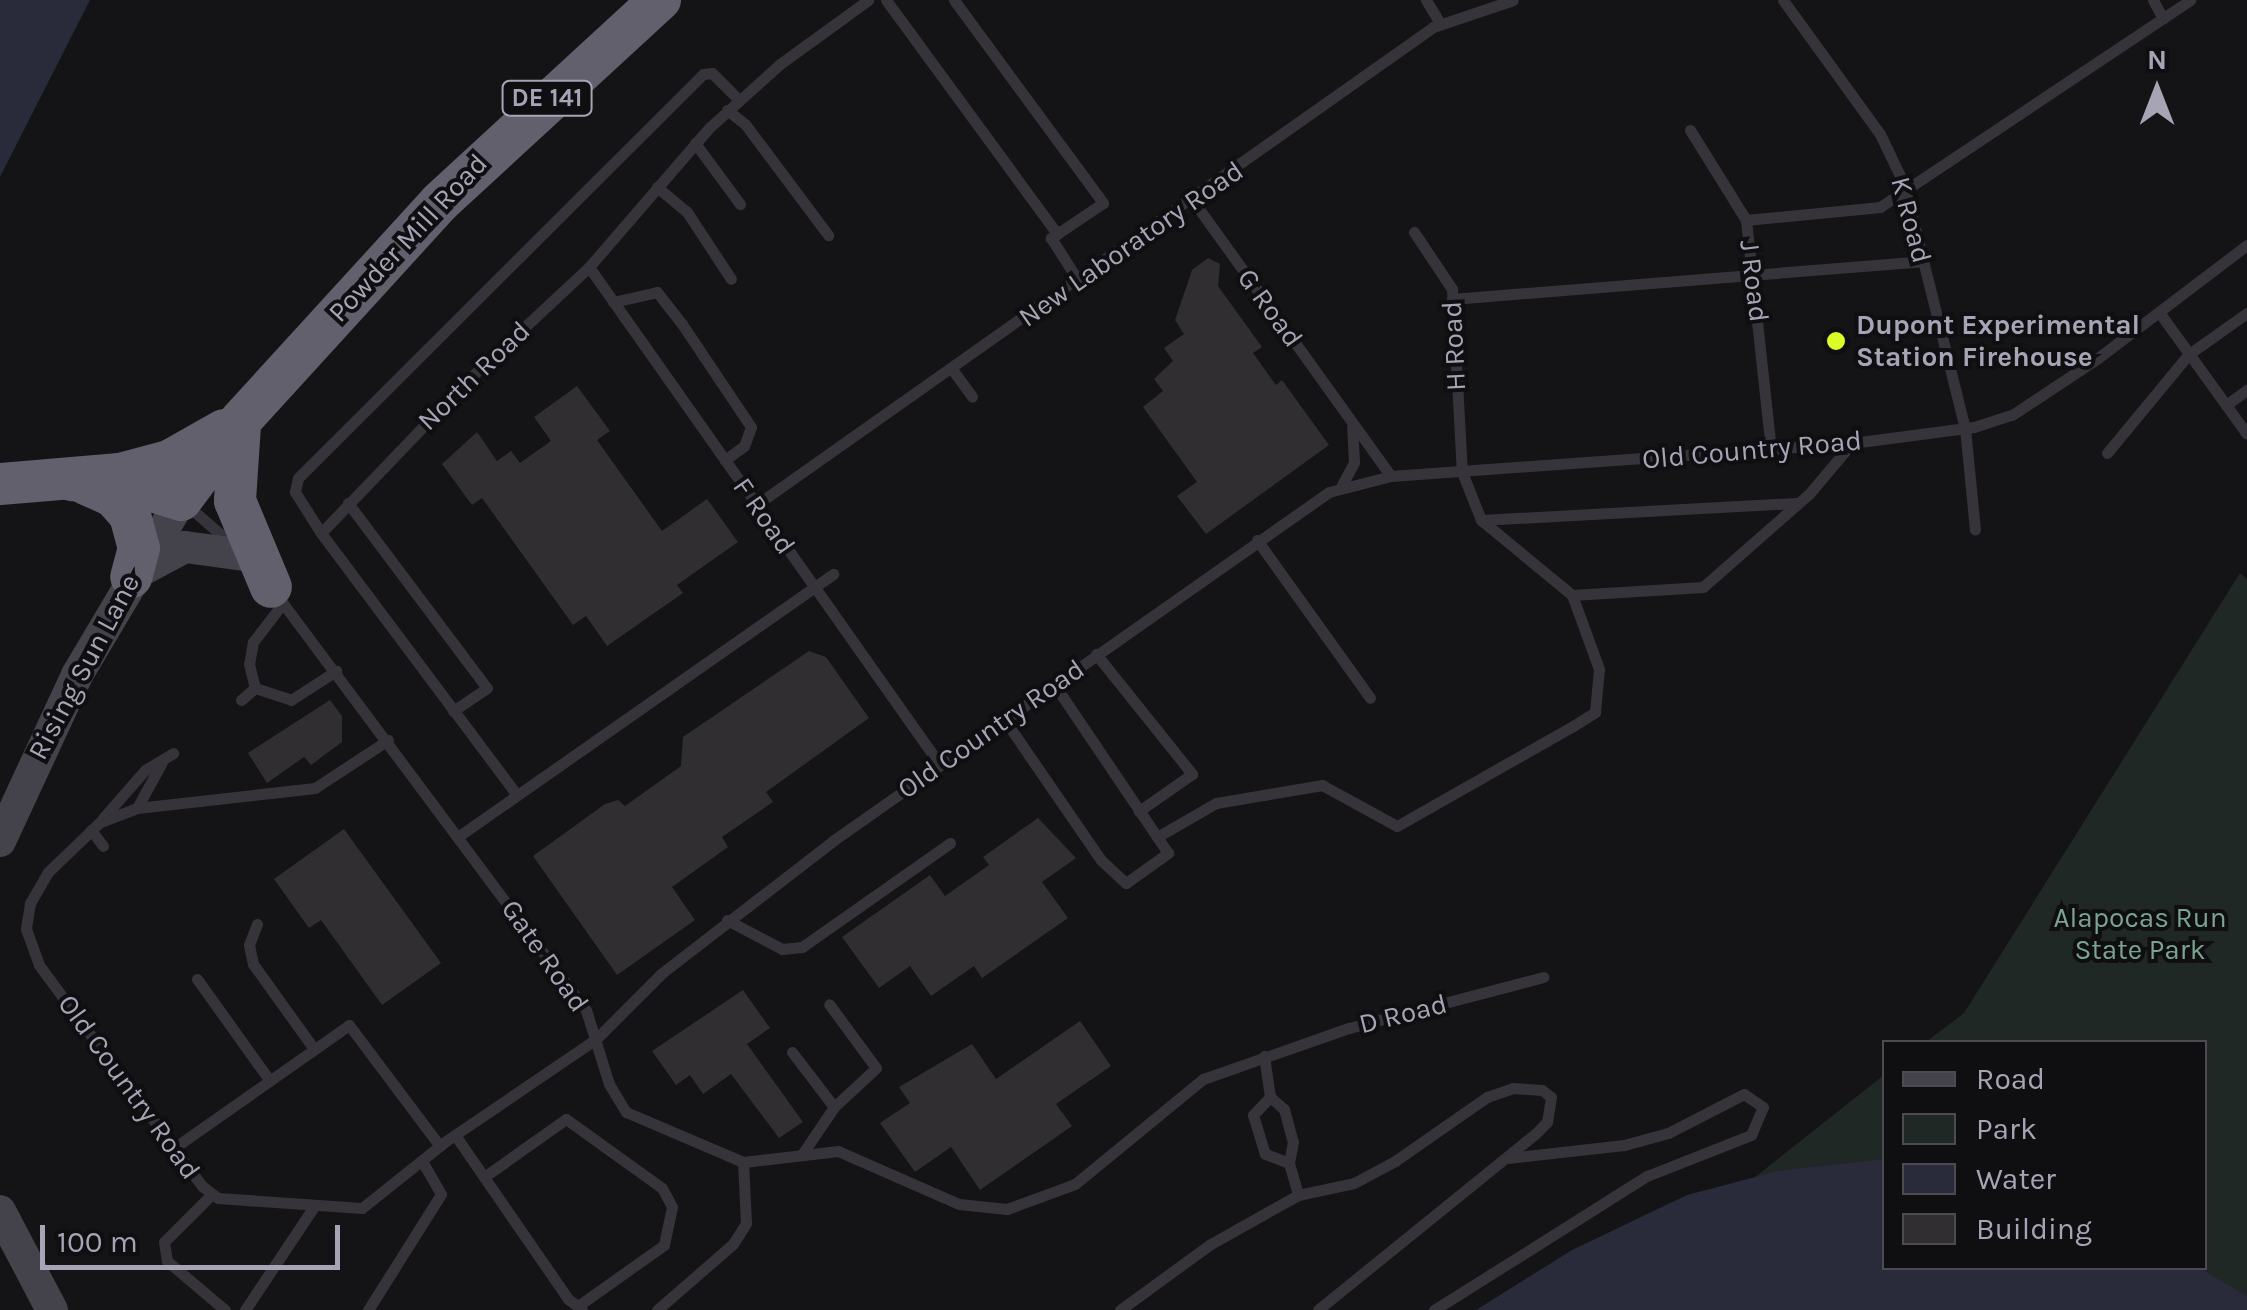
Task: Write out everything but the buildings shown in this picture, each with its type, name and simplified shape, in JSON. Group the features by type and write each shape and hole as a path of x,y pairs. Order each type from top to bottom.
{"highway":[{"name":"Powder Mill Road","path":"181,500 241,420 506,135 660,0"},
{"name":"DE 141","path":"0,484 71,480 169,460 241,420"},
{"path":"241,420 235,501 266,582"},
{"name":"DE 141","path":"71,480 136,486 181,500"},
{"path":"71,480 112,496 130,515 139,548 130,577"}],"street":[{"name":"Rising Sun Lane","path":"0,841 35,758 130,577 181,500"},
{"path":"130,577 185,547 266,582"},
{"path":"0,1211 52,1310"}],"lane":[{"name":"North Road","path":"321,534 589,266 694,143 738,100 868,0"},
{"path":"886,0 1058,234"},
{"path":"954,0 1102,203 1051,238 1079,282"},
{"path":"1426,0 1440,23"},
{"name":"New Laboratory Road","path":"756,505 1194,202 1440,23 1513,0"},
{"name":"K Road","path":"1784,0 1880,134 1906,192 1965,428 1976,530"},
{"path":"2153,0 2164,19"},
{"path":"1746,220 1880,207 2190,0"},
{"path":"517,795 321,534 295,492 298,478 703,74 712,73 738,100"},
{"path":"728,110 828,235"},
{"name":"J Road","path":"1690,130 1746,220 1756,277 1771,449"},
{"path":"694,143 740,204"},
{"path":"656,187 686,212 731,279"},
{"name":"G Road","path":"1194,202 1391,476"},
{"name":"H Road","path":"1414,232 1438,262 1452,299 1462,472 1482,520"},
{"name":"Old Country Road","path":"173,754 145,770 37,888 27,915 28,942 211,1195 362,1208 455,1135 596,1039 727,920 1257,540 1342,486 1391,476 1852,443 1965,428 2012,415 2247,245"},
{"path":"1452,299 1922,261"},
{"name":"F Road","path":"589,266 940,765"},
{"path":"614,302 657,292 682,324 751,427 744,446 724,460"},
{"path":"2159,312 2247,434"},
{"path":"2107,453 2190,354 2247,313"},
{"path":"952,369 972,397"},
{"path":"2226,405 2247,390"},
{"path":"1342,486 1354,462 1346,414"},
{"path":"1572,595 1703,587 1796,504 1852,443"},
{"name":"Gate Road","path":"181,500 266,582 388,740 586,1010 609,1084 626,1112 743,1162"},
{"path":"348,504 487,688 453,712"},
{"path":"1482,520 1796,504"},
{"path":"1156,836 1216,803 1322,785 1397,826 1595,712 1599,669 1572,595 1482,520"},
{"path":"1257,540 1370,698"},
{"path":"459,836 834,574"},
{"path":"255,688 249,664 266,582"},
{"path":"1096,654 1192,774 1138,811"},
{"path":"255,688 291,700 336,671"},
{"path":"1004,719 1101,860 1126,882 1168,853 1054,684"},
{"path":"240,700 255,688"},
{"path":"103,846 96,826 137,808 315,788 388,740"},
{"path":"137,808 162,762"},
{"path":"727,920 782,949 802,947 950,842"},
{"path":"258,924 249,945 253,964 314,1049"},
{"name":"D Road","path":"1264,1056 1543,977"},
{"path":"197,979 270,1081"},
{"path":"803,1154 834,1106 876,1068 828,1004"},
{"path":"174,1148 348,1025 440,1146"},
{"path":"792,1052 834,1106"},
{"path":"657,1310 733,1244 746,1223 743,1162 803,1154 848,1154 959,1204 1007,1209 1075,1184 1189,1088 1264,1056 1270,1097 1284,1108 1293,1142 1289,1164 1298,1195"},
{"path":"1120,1310 1209,1245 1298,1195 1354,1183 1487,1096 1513,1088 1542,1090 1552,1097 1546,1122 1318,1310"},
{"path":"1434,1310 1646,1176 1751,1135 1763,1106 1744,1094 1668,1134 1624,1146 1506,1158"},
{"path":"1270,1097 1253,1115 1265,1154 1289,1164"},
{"path":"455,1135 484,1178 581,1308 664,1245 672,1207 662,1188 566,1119 484,1178"},
{"path":"368,1310 441,1194 421,1160"},
{"path":"211,1195 164,1242 167,1261 225,1310"},
{"path":"244,1310 316,1205"}],"green space":[{"name":"Alapocas Run State Park","path":"2240,573 2247,579 2247,1310 2030,1270 2207,1270 2207,1040 1929,1040 1964,1013"},
{"path":"1882,1077 1882,1218 1771,1210 1755,1177"}],"water":[{"path":"0,0 90,0 0,177"},
{"path":"1882,1159 1882,1270 2202,1270 2247,1296 2247,1310 1476,1310 1572,1250 1687,1195 1778,1171"}],"place":[{"name":"Dupont Experimental Station Firehouse","path":"1836,341"}]}
